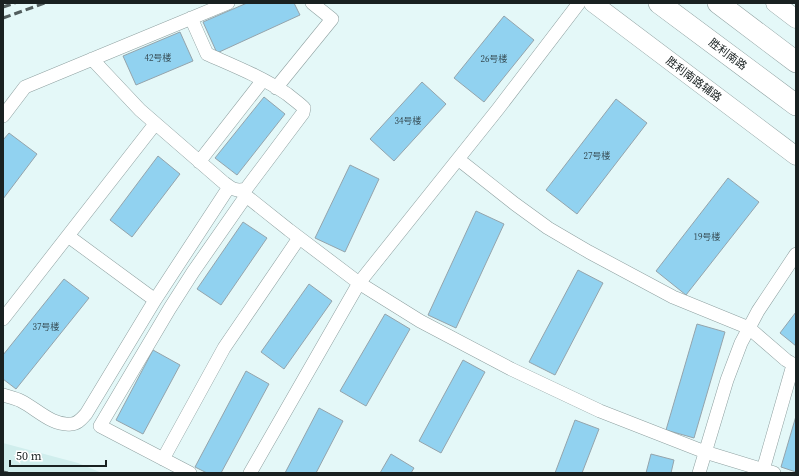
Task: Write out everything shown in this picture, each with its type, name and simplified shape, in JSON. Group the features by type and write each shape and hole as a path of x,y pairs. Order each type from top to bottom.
{"highway":[{"name":"胜利南路","path":"659,3 796,105"},
{"path":"718,3 796,62"}],"main road":[{"name":"胜利南路辅路","path":"593,3 796,156"},
{"path":"775,3 796,19"}],"street":[{"path":"3,116 25,87 228,3"},
{"path":"276,88 332,19 312,3"},
{"path":"250,473 359,283 498,109 579,3"},
{"path":"3,395 20,401 48,418 60,423 72,425 80,420 86,414 155,300 238,191 246,189 303,113 304,108 300,104 263,80 207,54 191,18"},
{"path":"92,59 140,110 199,162 359,283 420,321 511,369 600,411 705,452 768,471 795,365 786,360 749,328 673,297 589,252 543,224 458,159"},
{"path":"199,162 263,80"},
{"path":"3,319 155,124"},
{"path":"190,473 100,426 193,272 238,191"},
{"path":"68,236 155,300"},
{"path":"163,459 224,348 299,238"},
{"path":"699,473 727,380 741,343 758,311 796,254"}],"shaded area":[{"path":"3,443 78,463 102,473 3,473"}],"building":[{"path":"247,3 294,3 300,15 217,53 203,22"},
{"path":"504,16 534,40 484,102 454,78"},
{"path":"180,32 193,61 136,85 123,56"},
{"path":"422,82 446,104 394,161 370,139"},
{"path":"264,97 285,114 237,175 215,158"},
{"path":"616,99 647,123 577,214 546,190"},
{"path":"9,133 37,154 3,199 3,140"},
{"path":"158,156 180,174 132,237 110,220"},
{"path":"350,165 379,179 345,252 315,238"},
{"path":"728,178 759,202 686,295 656,271"},
{"path":"476,211 504,224 456,328 428,315"},
{"path":"243,222 267,238 221,305 197,289"},
{"path":"578,270 603,283 555,375 529,362"},
{"path":"64,279 89,298 16,389 3,379 3,355"},
{"path":"309,284 332,301 284,369 261,352"},
{"path":"796,312 796,346 780,333"},
{"path":"385,314 410,329 366,406 340,391"},
{"path":"697,324 725,332 694,438 666,430"},
{"path":"153,350 180,365 143,434 116,420"},
{"path":"463,360 485,372 441,453 419,441"},
{"path":"246,371 269,384 221,473 207,473 195,467"},
{"path":"319,408 343,421 316,473 285,473"},
{"path":"796,416 796,472 781,467"},
{"path":"575,420 599,429 582,473 555,473"},
{"path":"391,454 414,468 411,473 380,473"},
{"path":"651,454 674,460 671,473 646,473"}],"railway":[{"path":"3,7 15,3"},
{"path":"3,18 45,3"},
{"path":"3,472 8,473"}]}
